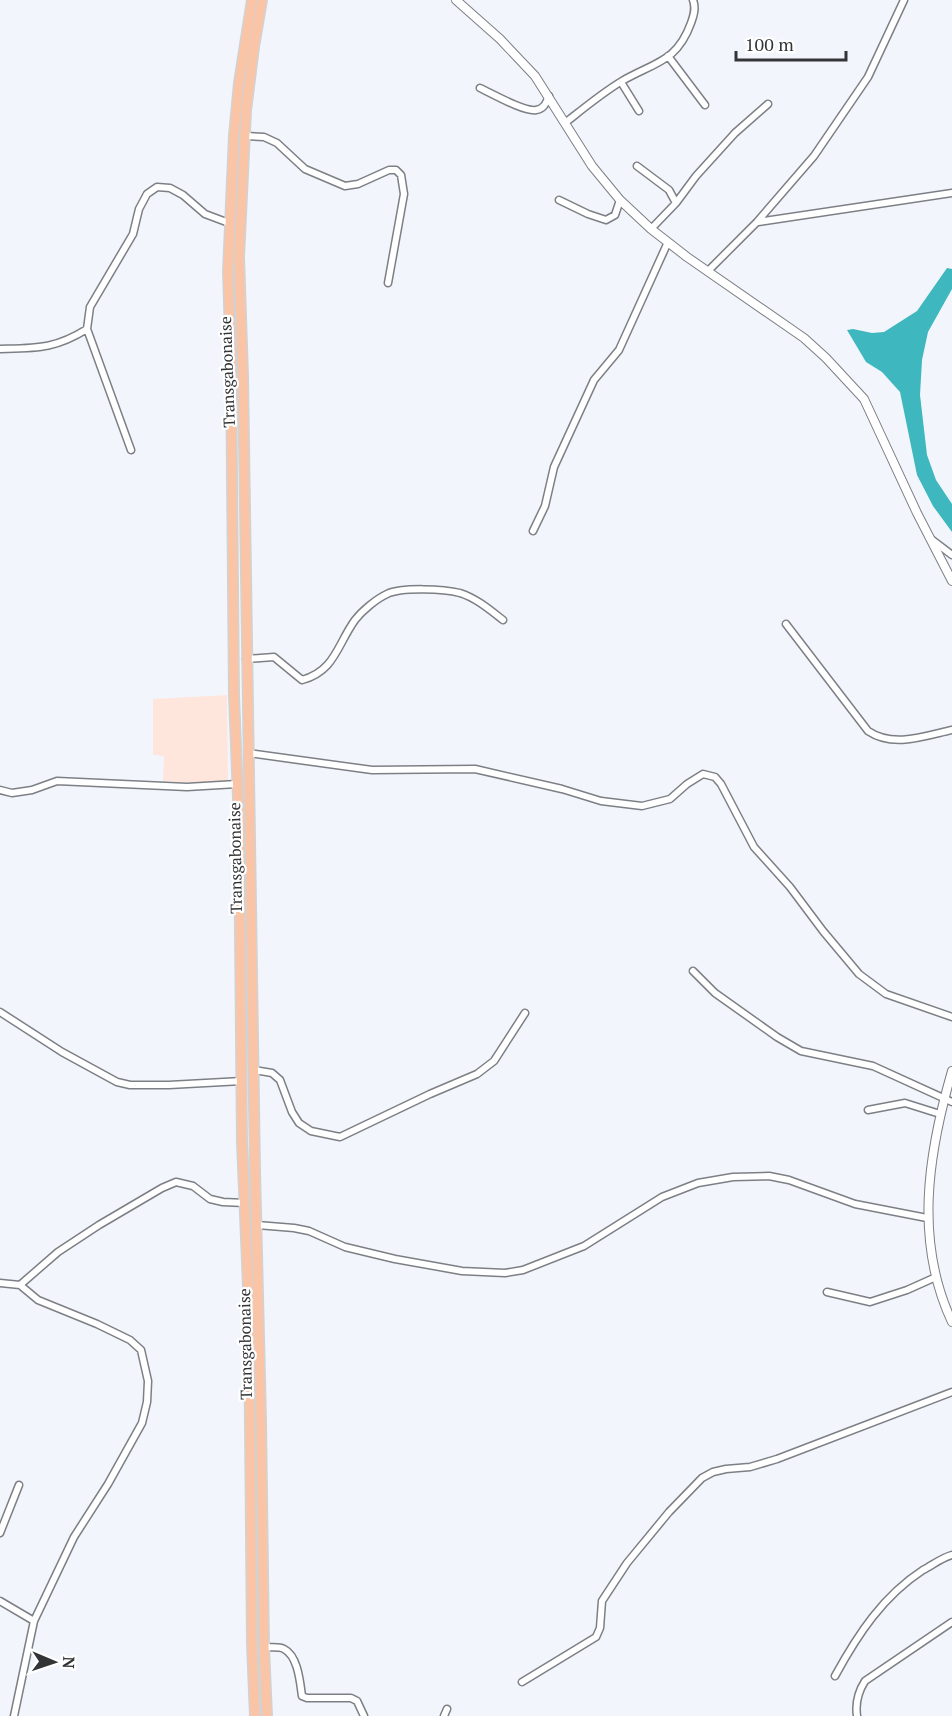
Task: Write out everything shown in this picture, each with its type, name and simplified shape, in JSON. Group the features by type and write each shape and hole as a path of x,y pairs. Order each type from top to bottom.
{"highway":[{"name":"Transgabonaise","path":"252,0 239,83 228,223 255,1716"},
{"name":"Transgabonaise","path":"262,0 248,86 239,277 243,376 246,659 267,1716"}],"street":[{"path":"456,0 519,58 549,96 592,166 620,200 668,242 804,338 864,399 952,581"},
{"path":"565,123 621,82 668,57 678,49 685,39 693,17 695,6 693,0"},
{"path":"708,272 757,222 814,156 868,77 904,0"},
{"path":"668,57 705,105"},
{"path":"621,82 639,111"},
{"path":"480,88 528,110 538,110 544,106 549,96"},
{"path":"651,229 735,133 768,104"},
{"path":"245,135 264,137 277,143 305,169 345,186 358,184 389,170 396,170 401,175 404,194 388,283"},
{"path":"638,166 669,190 676,203"},
{"path":"131,450 87,328 90,307 133,234 139,209 147,194 157,187 170,188 183,195 205,214 228,223"},
{"path":"757,222 952,193"},
{"path":"559,200 606,220 615,214 620,200"},
{"path":"533,531 545,506 554,467 594,380 619,350 668,242"},
{"path":"0,349 55,344 68,340 87,328"},
{"path":"931,539 952,555"},
{"path":"246,659 274,657 302,680 314,676 334,658 356,619 387,594 400,591 444,591 461,594 480,603 503,620"},
{"path":"786,624 868,730 875,735 899,740 952,730"},
{"path":"248,753 372,770 475,769 562,789 601,801 642,806 670,799 699,776 709,774 721,784 754,847 790,887 859,974 886,994 952,1017"},
{"path":"0,790 12,793 32,790 57,780 187,787 237,784"},
{"path":"693,971 715,993 777,1037 801,1051 873,1066 948,1100"},
{"path":"0,1012 63,1052 117,1082 130,1085 169,1085 242,1081"},
{"path":"254,1070 272,1073 280,1080 292,1112 299,1123 311,1131 339,1137 477,1074 494,1061 525,1013"},
{"path":"952,1071 948,1100 940,1114 930,1164 927,1218 936,1277 952,1322"},
{"path":"868,1110 905,1103 940,1114"},
{"path":"257,1225 309,1231 345,1247 394,1260 462,1271 505,1273 523,1270 584,1246 662,1197 698,1184 733,1177 768,1176 789,1180 855,1204 927,1218"},
{"path":"20,1284 58,1252 99,1225 176,1182 193,1186 210,1199 245,1203"},
{"path":"826,1292 870,1302 936,1277"},
{"path":"0,1283 20,1284 39,1300 130,1340 141,1350 148,1381 147,1402 142,1423 108,1484 74,1537 34,1621 14,1716"},
{"path":"522,1682 596,1637 600,1628 602,1601 627,1563 669,1512 702,1478 713,1472 750,1467 777,1460 952,1392"},
{"path":"0,1533 19,1485"},
{"path":"836,1676 873,1616 891,1594 944,1557 952,1556"},
{"path":"0,1601 34,1621"},
{"path":"857,1716 858,1692 865,1681 952,1622"},
{"path":"264,1647 281,1648 289,1654 297,1669 302,1696 351,1698 357,1701 364,1716"}],"shaded area":[{"path":"227,695 228,781 204,783 163,781 164,756 153,755 153,699"}],"water":[{"path":"947,268 952,269 952,289 928,332 922,360 920,395 927,455 936,480 952,504 952,532 933,506 917,475 900,392 882,372 866,362 847,330 884,332 917,311"}]}
